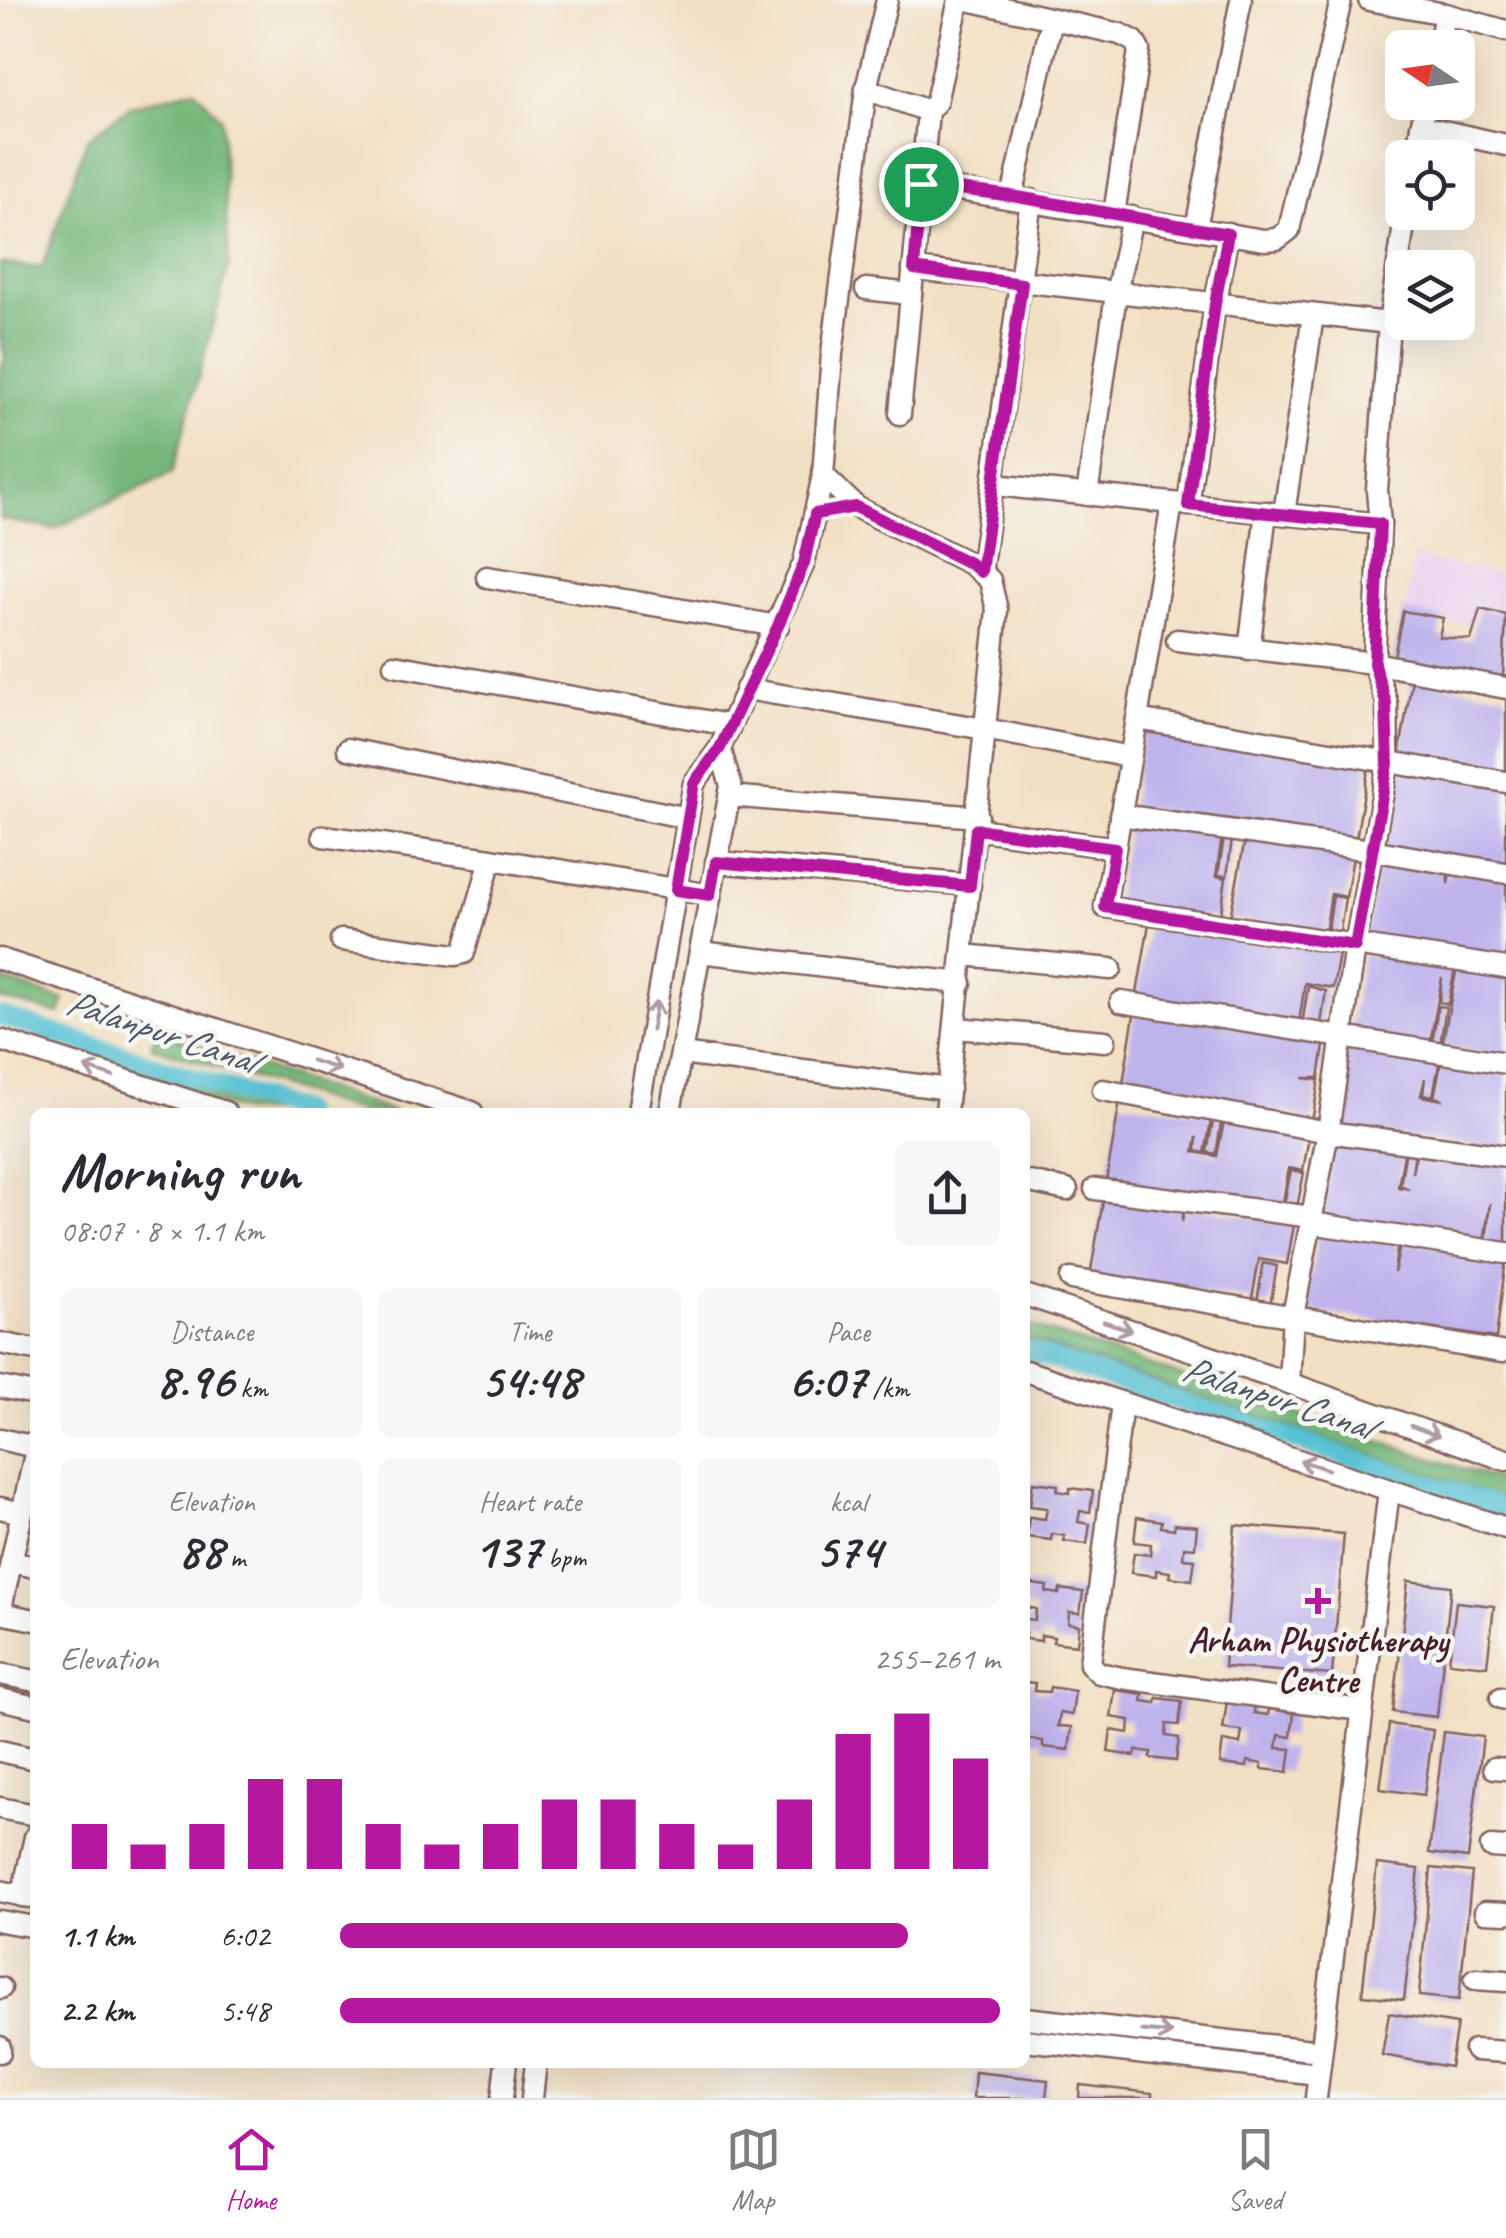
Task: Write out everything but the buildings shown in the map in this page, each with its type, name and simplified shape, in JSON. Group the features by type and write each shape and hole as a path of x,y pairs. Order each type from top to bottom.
{"street":[{"path":"639,1108 694,783 720,748 778,626 804,563 824,475 832,354 866,89 886,0"},
{"path":"1196,228 1242,0"},
{"path":"921,184 1277,239 1289,230 1341,0"},
{"path":"1369,0 1445,14 1506,31"},
{"path":"900,414 928,110 936,102 959,1 1120,34 1134,41 1138,50 1116,294 1086,494"},
{"path":"1442,30 1445,14"},
{"path":"981,572 1022,284 1022,198 1052,19"},
{"path":"866,89 928,110"},
{"path":"1415,140 1423,120"},
{"path":"1422,126 1506,145"},
{"path":"1228,234 1105,907 1506,968"},
{"path":"914,269 1385,324"},
{"path":"866,289 911,294"},
{"path":"1249,650 1313,315"},
{"path":"1289,1383 1293,1316 1328,1132 1355,946 1388,764 1386,703 1374,664 1380,524 1377,490 1388,340"},
{"path":"824,475 856,507 971,564 990,580 997,610 947,1108"},
{"path":"994,485 1380,524"},
{"path":"815,514 856,507"},
{"path":"487,577 778,626"},
{"path":"1177,640 1374,664 1506,688"},
{"path":"394,665 729,726"},
{"path":"746,689 985,728 1130,758"},
{"path":"1137,719 1506,782"},
{"path":"671,1108 731,786 720,748"},
{"path":"348,749 688,818"},
{"path":"729,796 977,823 1115,848"},
{"path":"1120,815 1371,850 1506,874"},
{"path":"323,836 710,895"},
{"path":"342,940 464,954 491,859"},
{"path":"716,862 970,886"},
{"path":"700,952 960,984"},
{"path":"963,955 1111,969"},
{"path":"0,960 460,1108"},
{"path":"1121,1002 1506,1063"},
{"path":"956,1028 1105,1041"},
{"path":"0,1040 212,1108"},
{"path":"681,1054 949,1089"},
{"path":"1103,1090 1328,1132 1506,1156"},
{"path":"1030,1183 1067,1190"},
{"path":"1095,1188 1506,1253"},
{"path":"1071,1280 1502,1352"},
{"path":"1030,1297 1506,1460"},
{"path":"0,1343 30,1349"},
{"path":"1030,1373 1506,1528"},
{"path":"0,1388 30,1393"},
{"path":"1122,1403 1090,1664 1099,1672 1122,1678 1362,1710"},
{"path":"0,1439 30,1448"},
{"path":"1316,2098 1390,1490"},
{"path":"0,1508 28,1500"},
{"path":"28,1500 8,1556 1,1603 30,1618"},
{"path":"0,1674 30,1680"},
{"path":"0,1699 30,1706"},
{"path":"0,1752 30,1758"},
{"path":"0,1808 30,1814"},
{"path":"0,1891 28,1897"},
{"path":"0,1921 30,1925"},
{"path":"1475,1979 1506,1981"},
{"path":"1030,2019 1321,2051"},
{"path":"1112,2050 1114,2028"},
{"path":"1030,2041 1318,2074"},
{"path":"1475,2050 1506,2052"},
{"path":"502,2098 505,2068"},
{"path":"532,2098 535,2068"}],"shaded area":[{"path":"1414,556 1506,576 1506,615 1478,610 1473,626 1404,612"}],"green space":[{"path":"195,89 221,118 229,265 172,473 54,529 0,519 0,371 5,357 0,338 0,263 42,268 87,139 131,106"},
{"path":"0,979 64,1000 60,1014 0,999"},
{"path":"155,1031 383,1108 349,1108 152,1047"},
{"path":"90,1053 268,1108 232,1108 86,1061"},
{"path":"1030,1326 1506,1483 1506,1500 1030,1340"}],"waterway":[{"name":"Palanpur Canal","path":"0,1016 288,1108"},
{"name":"Palanpur Canal","path":"1030,1352 1506,1510"}],"place":[{"name":"Arham Physiotherapy Centre","path":"1318,1601"}],"route":[{"path":"921,184 1228,234 1188,505 1380,524 1374,664 1386,703 1388,764 1355,946 1105,907 1115,848 976,829 970,886 716,862 710,895 676,890 694,783 720,748 778,626 804,563 815,514 856,507 981,572 1022,284 914,269 921,184"}]}
